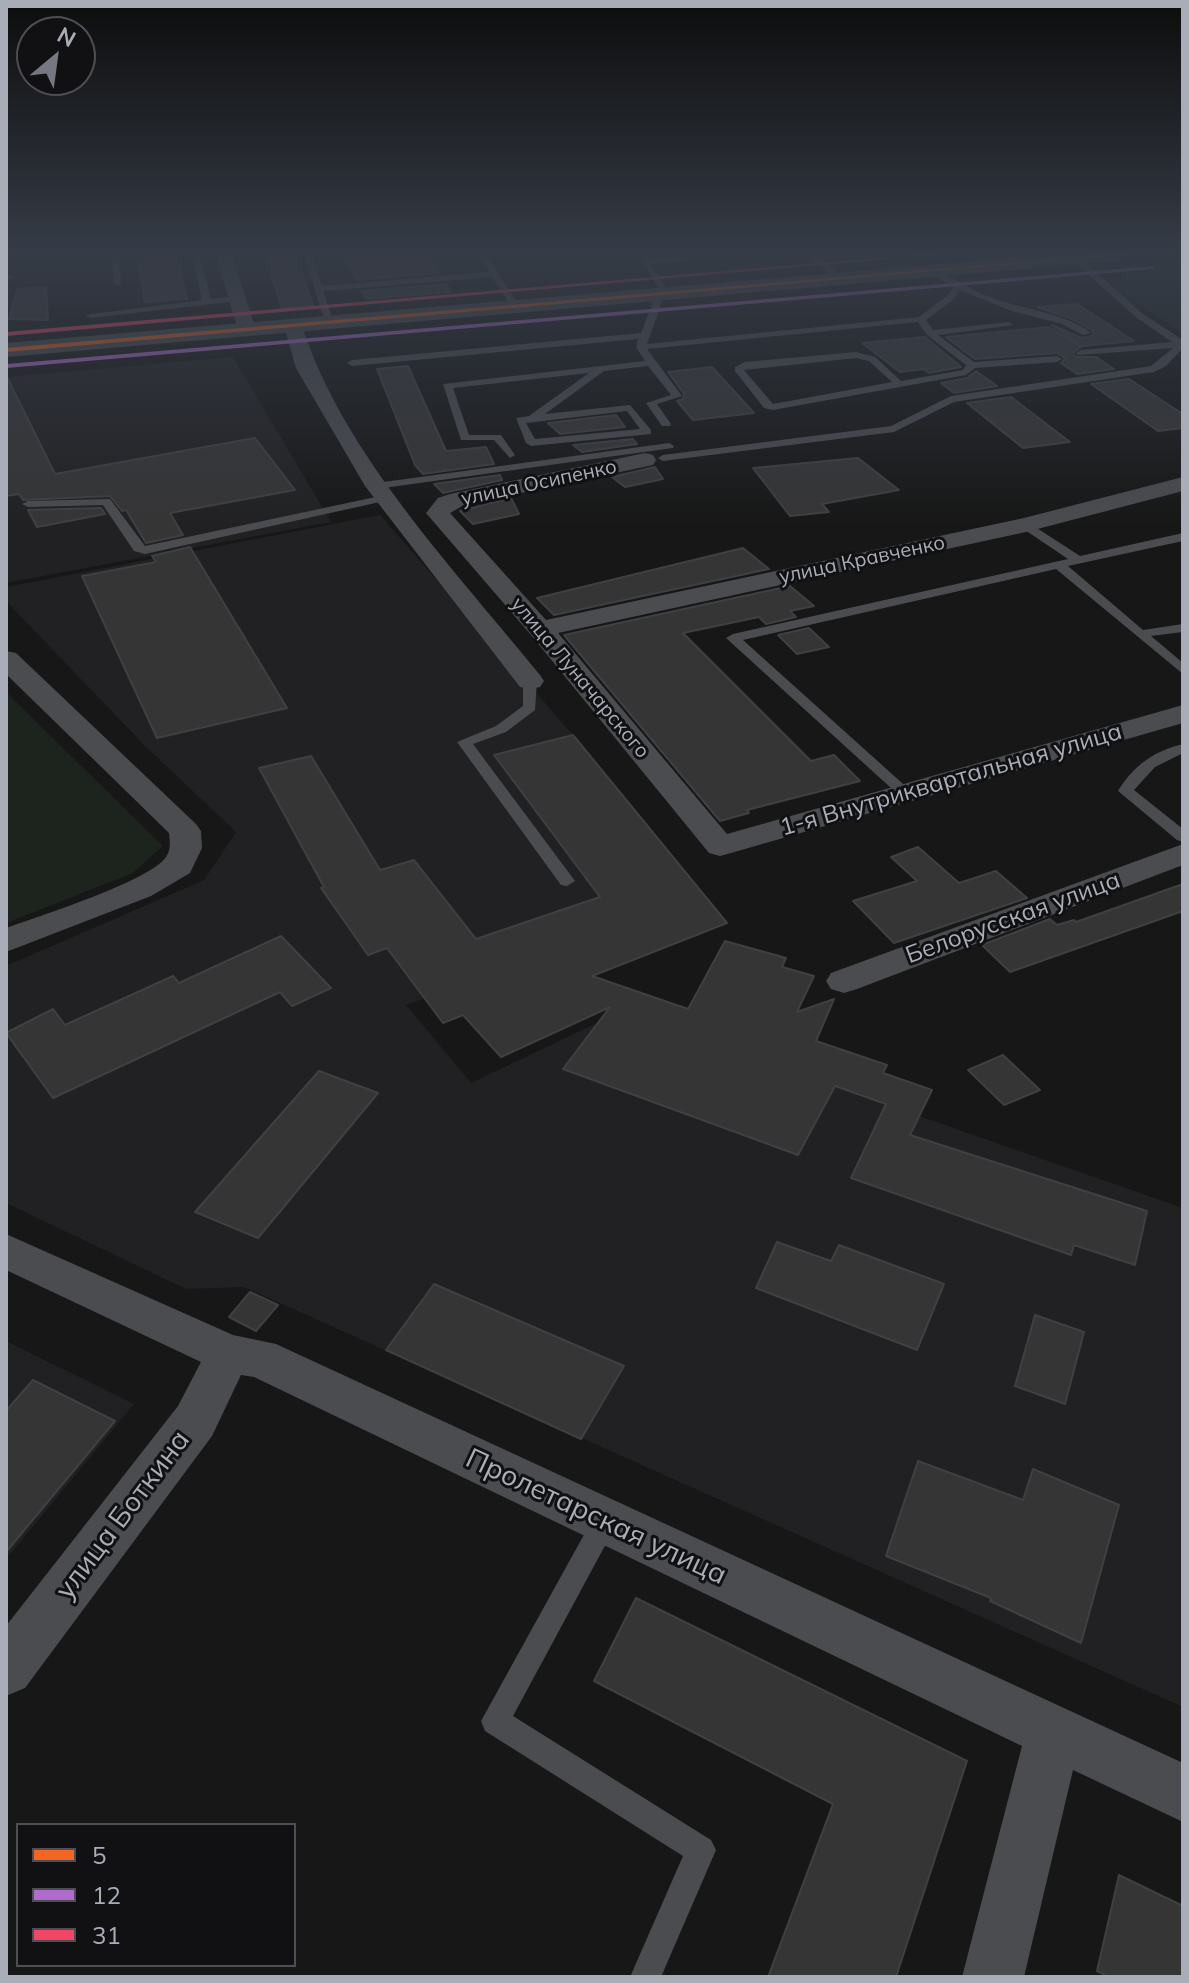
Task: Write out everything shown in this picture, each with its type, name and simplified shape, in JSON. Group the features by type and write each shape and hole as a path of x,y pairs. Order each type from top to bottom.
{"main road":[{"path":"6,350 72,345"}],"street":[{"name":"улица Луначарского","path":"299,345 306,368 380,492 530,681"},
{"name":"улица Осипенко","path":"438,513 446,503 458,499 654,459"},
{"name":"улица Кравченко","path":"540,629 1026,525 1183,484"},
{"name":"улица Луначарского","path":"438,513 540,629 720,846"},
{"path":"6,659 185,831 186,848 178,866 139,889 6,941"},
{"name":"1-я Внутриквартальная улица","path":"720,846 1183,714"},
{"name":"Белорусская улица","path":"844,981 1183,854"},
{"name":"Пролетарская улица","path":"8,1255 228,1354 260,1358 1183,1793"},
{"name":"улица Боткина","path":"6,1669 195,1421 228,1354"},
{"path":"993,1977 1054,1731"}],"lane":[{"path":"352,363 607,345"},
{"path":"643,345 651,363 677,396 651,403 666,424"},
{"path":"945,345 972,365 1057,359"},
{"path":"1081,353 1176,345"},
{"path":"654,459 894,429 951,399 1154,369 1181,345"},
{"path":"779,350 789,360"},
{"path":"898,383 866,356 789,360 745,365 738,369 768,406 773,407 966,372 972,365"},
{"path":"510,455 497,437 465,438 447,386 651,363"},
{"path":"532,419 630,408 647,432 531,443 520,420 532,419 603,368"},
{"path":"28,504 106,501 138,548 145,550 380,492 669,446"},
{"path":"1026,525 1079,561"},
{"path":"907,795 733,638 1183,537"},
{"path":"1059,565 1183,670"},
{"path":"1141,634 1183,628"},
{"path":"530,681 530,707 501,729 464,742 567,881"},
{"path":"1183,748 1137,770 1126,791 1183,837"},
{"path":"605,1521 495,1721 701,1850 645,1977"}],"shaded area":[{"path":"233,357 331,522 6,583 6,377"},
{"path":"380,515 573,735 706,897 621,925 406,1005 471,1083 599,1022 629,1015 1183,1208 1183,1707 244,1287 186,1289 6,1203 6,966 204,880 236,832 143,744 6,601 6,587"},
{"path":"6,692 163,846 133,873 6,923"},
{"path":"6,1341 134,1404 6,1559"}],"building":[{"path":"864,345 934,345 961,367 929,373 924,369 900,372"},
{"path":"956,345 1077,345 1081,347 1073,353 1076,357 1096,357 1114,369 1077,374 1061,363 1065,358 1057,353 975,359"},
{"path":"408,366 446,451 486,447 494,464 423,474 415,465 377,369"},
{"path":"712,367 754,413 693,420 677,401 683,399 684,394 668,372"},
{"path":"976,371 997,386 954,393 941,383 967,378"},
{"path":"6,375 55,474 255,438 295,490 170,513 183,535 146,543 126,510 122,511 110,496 23,500 19,494 6,496"},
{"path":"1129,379 1183,414 1183,428 1158,431 1091,384"},
{"path":"1011,397 1070,442 1023,448 967,403"},
{"path":"616,415 625,427 560,434 548,423"},
{"path":"633,439 637,444 582,452 573,445"},
{"path":"858,458 899,490 822,504 829,512 790,516 753,468"},
{"path":"655,467 663,479 625,487 612,477"},
{"path":"500,475 502,480 443,493 434,484"},
{"path":"511,498 519,514 473,524 460,511"},
{"path":"101,508 105,514 37,527 28,510"},
{"path":"190,547 287,708 157,738 82,576 156,562 152,556"},
{"path":"743,548 769,569 554,615 537,598"},
{"path":"790,586 814,606 790,611 796,617 766,624 759,617 683,633 811,761 834,755 860,781 747,810 749,813 720,821 564,635"},
{"path":"809,628 829,647 797,654 778,635"},
{"path":"573,735 727,923 592,976 688,1009 725,941 786,958 782,967 814,976 797,1012 834,999 816,1041 887,1065 883,1073 932,1090 910,1135 1147,1211 1135,1265 1074,1245 1071,1255 851,1178 886,1104 835,1086 798,1155 563,1069 610,1007 501,1057 463,1015 443,1023 387,948 368,955 321,888 324,887 259,768 311,756 380,870 414,860 476,939 600,897 494,755"},
{"path":"918,847 959,883 996,871 1027,898 894,943 853,901 917,881 891,857"},
{"path":"1183,884 1183,911 1010,972 982,945 1050,919 1057,925 1076,922"},
{"path":"281,936 331,988 292,1006 280,992 53,1098 6,1033 53,1009 65,1025 173,976 179,983"},
{"path":"1003,1055 1040,1090 1004,1105 968,1070"},
{"path":"319,1071 378,1093 258,1238 195,1212"},
{"path":"777,1242 831,1261 839,1245 944,1284 917,1350 756,1288"},
{"path":"434,1284 624,1366 581,1439 386,1350"},
{"path":"250,1292 278,1305 256,1331 229,1317"},
{"path":"1035,1315 1084,1332 1065,1404 1015,1386"},
{"path":"33,1380 115,1421 6,1552 6,1411"},
{"path":"918,1461 1023,1500 1033,1469 1119,1505 1081,1643 990,1601 991,1598 886,1556"},
{"path":"636,1598 967,1761 896,1977 768,1977 833,1804 594,1681"},
{"path":"1119,1875 1183,1906 1183,1977 1109,1977 1097,1971"}],"transit line":[{"name":"5","path":"6,350 70,345"},
{"name":"12","path":"7,366 258,345"}]}
